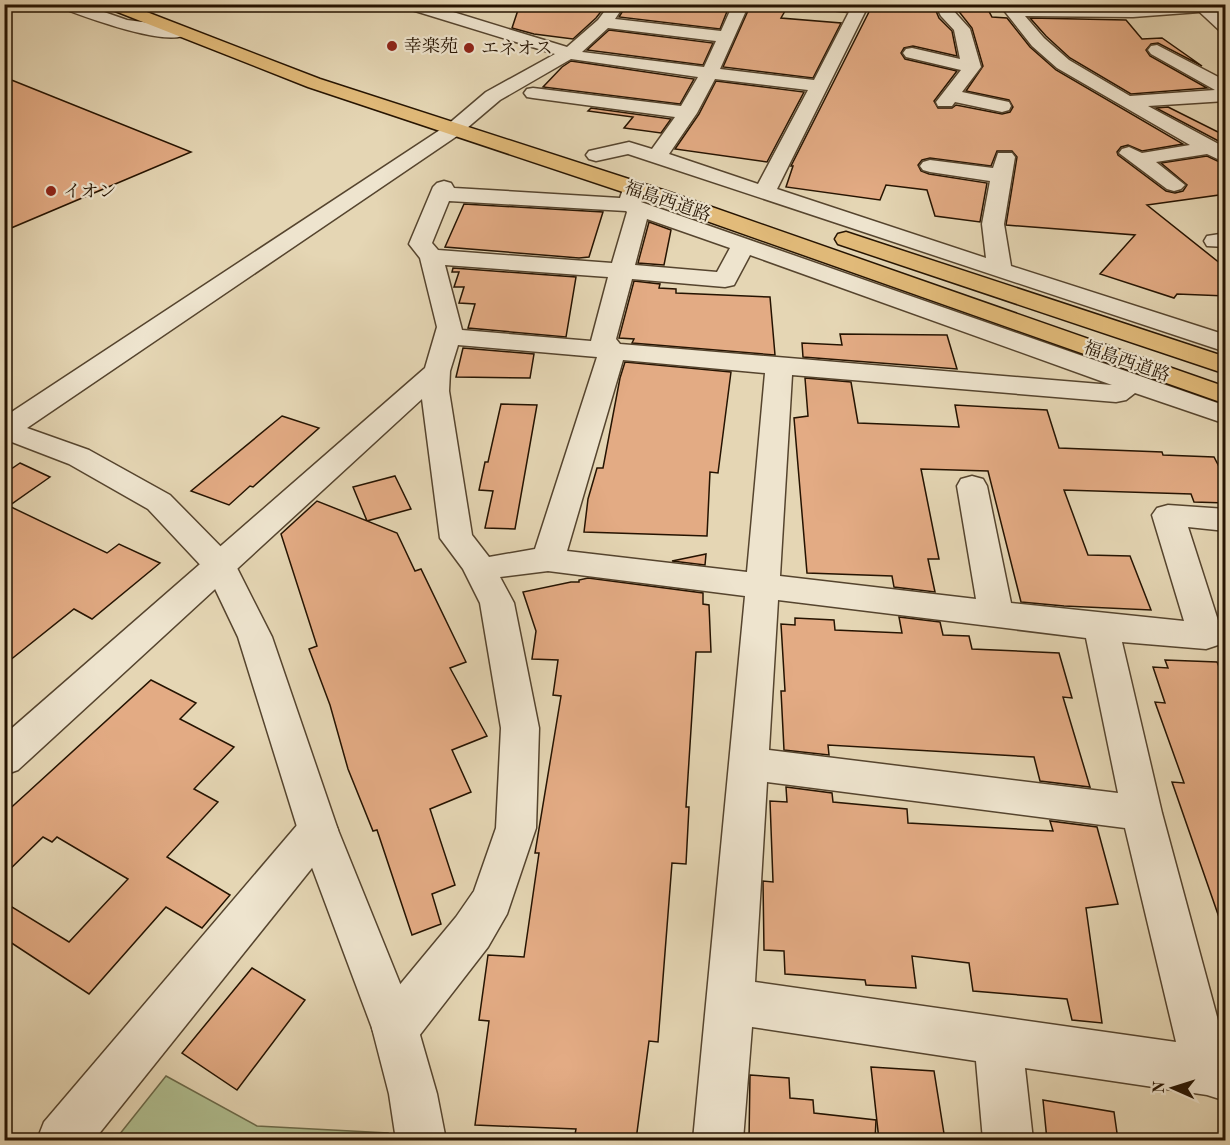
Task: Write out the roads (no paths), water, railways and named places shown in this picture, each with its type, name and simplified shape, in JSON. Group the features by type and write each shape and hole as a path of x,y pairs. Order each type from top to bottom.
{"highway":[{"name":"福島西道路","path":"111,4 314,83 453,130 634,201 1226,396"},
{"path":"153,4 208,24"},
{"name":"福島西道路","path":"449,106 1226,366"}],"street":[{"path":"65,4 131,27 157,32 181,32"},
{"path":"408,4 493,28 581,57 820,86"},
{"path":"5,429 453,130 493,96 570,53 604,23 618,4"},
{"path":"657,157 688,113 711,73 741,4"},
{"path":"763,191 770,184 860,6 822,4"},
{"path":"945,4 942,6 945,13 963,30 967,58 972,67"},
{"path":"1010,8 1133,12 1226,5"},
{"path":"1200,6 1226,28"},
{"path":"1010,8 1047,51 1063,64 1217,152"},
{"path":"493,28 504,12"},
{"path":"604,23 727,37"},
{"path":"1157,50 1226,89"},
{"path":"912,53 972,67"},
{"path":"972,67 948,98 1002,106"},
{"path":"533,93 688,113"},
{"path":"1127,102 1226,95"},
{"path":"596,155 629,148 1226,344"},
{"path":"1174,185 1131,154 1217,152"},
{"path":"930,166 1003,167 993,224 1000,270"},
{"path":"394,1028 472,933 492,900 516,828 520,728 497,603 480,570 456,538 435,391 437,371 450,327 431,257 420,244 442,190 634,201 743,246 979,355 1116,394 1131,384"},
{"path":"612,351 603,340 622,271 634,201"},
{"path":"431,257 725,280 743,246"},
{"path":"447,336 779,366 979,355 1131,384 1226,416"},
{"path":"549,560 612,351"},
{"path":"718,1140 750,764 779,366"},
{"path":"4,759 437,371"},
{"path":"5,429 79,457 159,501 220,566 255,637 318,830 394,1028 413,1094 421,1140"},
{"path":"972,486 996,614"},
{"path":"480,570 518,562 549,560 1101,627 1206,636 1168,515 1226,520"},
{"path":"731,1000 1216,1074 1142,813 1101,627"},
{"path":"750,764 1142,813"},
{"path":"62,1140 318,830"},
{"path":"998,1040 1008,1140"}],"place":[{"name":"幸楽苑","path":"392,46"},
{"name":"エネオス","path":"469,48"},
{"name":"イオン","path":"51,191"}]}
